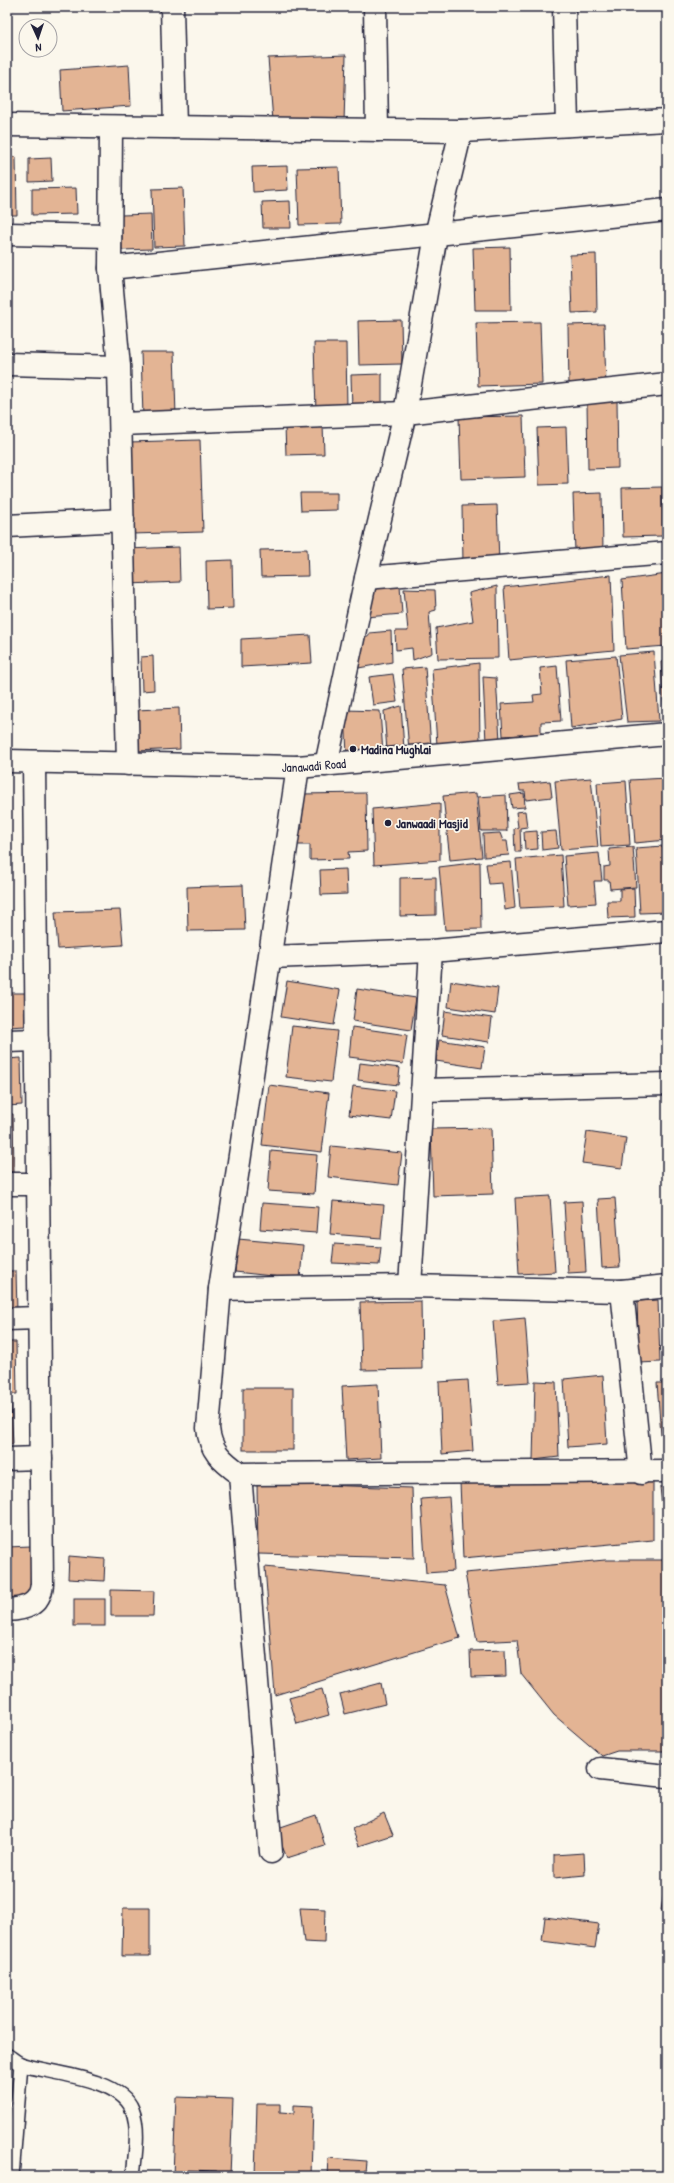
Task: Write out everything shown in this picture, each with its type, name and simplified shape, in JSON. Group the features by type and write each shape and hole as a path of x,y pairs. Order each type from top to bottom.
{"street":[{"path":"172,7 175,128"},
{"path":"375,7 377,130"},
{"path":"564,7 567,125"},
{"path":"7,125 461,131 667,120"},
{"path":"111,127 110,268 119,367 128,764"},
{"path":"326,765 366,578 405,413 436,234 461,131"},
{"path":"110,268 667,210"},
{"path":"7,234 110,236"},
{"path":"7,364 119,367"},
{"path":"121,424 405,413 667,384"},
{"path":"7,526 123,520"},
{"path":"366,578 667,553"},
{"name":"Janawadi Road","path":"7,761 298,767 667,734"},
{"path":"7,1610 30,1606 37,1601 41,1593 34,762"},
{"path":"298,767 271,957 220,1289 208,1428 209,1437 216,1454 222,1461 240,1474 641,1473 667,1471"},
{"path":"271,957 431,950 667,931"},
{"path":"410,1286 431,950"},
{"path":"7,1041 36,1040"},
{"path":"422,1090 667,1084"},
{"path":"7,1184 38,1184"},
{"path":"220,1289 410,1286 622,1291 667,1286"},
{"path":"622,1291 641,1473"},
{"path":"7,1319 39,1318"},
{"path":"7,1459 41,1458"},
{"path":"240,1474 271,1852"},
{"path":"600,1769 667,1776"}],"lane":[{"path":"7,2055 21,2064 74,2075 118,2093 132,2108 136,2130 134,2176"},
{"path":"12,2176 21,2064"}],"building":[{"path":"7,7 44,7 7,9"},
{"path":"346,55 344,122 273,121 268,58"},
{"path":"129,65 131,106 62,111 60,70"},
{"path":"7,157 16,157 17,215 7,215"},
{"path":"51,158 52,181 29,182 29,159"},
{"path":"287,166 288,190 253,192 252,167"},
{"path":"339,167 341,224 299,225 297,168"},
{"path":"76,188 77,214 32,215 32,189"},
{"path":"183,188 185,246 154,247 152,189"},
{"path":"290,201 291,228 263,228 262,202"},
{"path":"151,214 152,249 122,250 121,215"},
{"path":"510,247 511,310 475,310 473,248"},
{"path":"596,254 597,312 572,313 570,255"},
{"path":"401,320 402,364 359,365 358,321"},
{"path":"540,322 542,384 478,386 476,323"},
{"path":"604,324 606,385 569,386 568,325"},
{"path":"314,343 346,343 347,411 316,412"},
{"path":"141,352 174,352 176,416 143,417"},
{"path":"382,374 382,408 352,409 351,375"},
{"path":"587,401 617,401 618,468 588,469"},
{"path":"523,416 525,477 461,479 459,417"},
{"path":"323,425 324,454 286,455 285,426"},
{"path":"566,427 568,484 539,485 537,428"},
{"path":"200,440 203,532 131,534 128,442"},
{"path":"662,487 663,536 623,537 622,488"},
{"path":"300,493 337,493 337,510 301,511"},
{"path":"602,493 603,551 575,552 573,494"},
{"path":"497,505 499,563 463,563 462,506"},
{"path":"179,547 180,582 128,584 127,549"},
{"path":"307,549 308,576 261,577 260,550"},
{"path":"232,560 233,608 207,609 206,561"},
{"path":"667,574 667,646 626,649 622,580"},
{"path":"611,575 614,650 509,660 504,587"},
{"path":"400,586 402,614 366,617 371,587"},
{"path":"497,586 498,658 438,659 436,628 473,621 469,593"},
{"path":"404,589 435,590 436,610 429,612 432,653 413,660 412,648 396,650 395,631 408,631"},
{"path":"391,631 392,662 353,669 364,636 369,636 369,633"},
{"path":"310,635 312,663 241,667 241,639"},
{"path":"654,652 659,721 627,722 619,655"},
{"path":"153,656 154,690 142,691 141,657"},
{"path":"616,656 622,719 571,728 566,660"},
{"path":"667,661 667,716 664,716 661,662"},
{"path":"479,663 480,746 437,745 432,669"},
{"path":"557,666 561,721 541,722 541,734 503,736 501,704 534,702 533,695 542,694 540,668"},
{"path":"425,667 431,747 409,750 402,669"},
{"path":"393,674 397,702 373,705 369,677"},
{"path":"483,677 496,678 500,740 486,743"},
{"path":"401,706 404,749 387,751 384,711"},
{"path":"179,708 180,749 137,751 136,710"},
{"path":"345,710 380,711 383,753 347,756"},
{"path":"591,778 598,847 561,850 555,781"},
{"path":"667,778 667,840 635,843 630,780"},
{"path":"550,781 552,797 526,800 525,791 520,791 519,784"},
{"path":"626,781 630,845 601,847 597,783"},
{"path":"366,793 367,851 348,852 349,859 310,860 310,845 296,845 296,830 302,829 301,794"},
{"path":"476,793 482,857 450,860 443,796"},
{"path":"524,793 525,807 512,808 510,795"},
{"path":"506,795 507,831 481,831 478,797"},
{"path":"440,803 440,860 374,865 372,809"},
{"path":"525,811 527,827 520,828 521,852 515,852 514,829 518,827 516,812"},
{"path":"537,831 538,849 525,850 524,832"},
{"path":"556,831 558,848 542,850 541,832"},
{"path":"500,833 503,841 507,841 509,855 484,857 483,834"},
{"path":"663,846 667,912 640,913 636,848"},
{"path":"633,847 636,887 610,889 609,880 604,880 604,867 610,866 609,849"},
{"path":"599,853 602,881 594,881 596,903 568,905 564,856"},
{"path":"561,855 564,906 520,908 516,859"},
{"path":"480,862 481,929 445,930 439,867"},
{"path":"511,862 515,908 505,910 502,883 489,884 486,864"},
{"path":"346,869 347,894 321,895 320,870"},
{"path":"436,877 436,915 400,916 400,878"},
{"path":"243,885 245,930 188,931 187,887"},
{"path":"634,888 635,917 608,918 607,901 620,901 620,889"},
{"path":"120,910 123,945 58,949 55,912"},
{"path":"287,981 340,990 334,1025 281,1017"},
{"path":"451,981 498,988 495,1014 448,1007"},
{"path":"357,989 416,998 411,1030 353,1021"},
{"path":"7,993 25,993 26,1026 7,1027"},
{"path":"445,1011 492,1018 489,1042 442,1035"},
{"path":"292,1026 337,1031 331,1082 286,1077"},
{"path":"352,1027 407,1035 403,1064 349,1057"},
{"path":"439,1040 485,1047 482,1068 436,1061"},
{"path":"21,1058 22,1105 7,1106 7,1059"},
{"path":"360,1063 400,1068 398,1085 358,1080"},
{"path":"269,1085 329,1093 322,1152 262,1145"},
{"path":"353,1086 395,1091 391,1120 349,1115"},
{"path":"7,1114 13,1114 14,1172 7,1172"},
{"path":"491,1128 493,1194 433,1196 431,1129"},
{"path":"587,1132 626,1138 622,1168 582,1163"},
{"path":"331,1146 402,1153 398,1185 328,1177"},
{"path":"271,1151 317,1155 314,1194 268,1191"},
{"path":"550,1196 555,1272 519,1274 515,1198"},
{"path":"615,1198 620,1267 602,1268 598,1199"},
{"path":"333,1201 384,1205 381,1238 330,1234"},
{"path":"582,1201 586,1272 568,1273 564,1202"},
{"path":"262,1203 318,1207 316,1233 260,1229"},
{"path":"7,1215 9,1265 7,1265"},
{"path":"238,1239 303,1245 300,1279 235,1272"},
{"path":"334,1244 381,1247 379,1265 332,1263"},
{"path":"7,1271 16,1271 17,1312 7,1313"},
{"path":"658,1300 660,1362 639,1363 637,1301"},
{"path":"421,1301 422,1369 362,1370 360,1302"},
{"path":"525,1318 530,1382 498,1384 493,1321"},
{"path":"7,1342 16,1342 17,1394 7,1394"},
{"path":"603,1375 607,1444 568,1447 564,1379"},
{"path":"468,1380 473,1451 442,1454 439,1382"},
{"path":"535,1381 556,1382 559,1457 533,1460"},
{"path":"657,1383 667,1383 667,1435 661,1435"},
{"path":"378,1384 381,1458 346,1460 342,1386"},
{"path":"243,1388 293,1388 293,1450 243,1450"},
{"path":"7,1403 11,1403 13,1444 7,1444"},
{"path":"460,1482 653,1482 653,1540 463,1558"},
{"path":"257,1483 412,1488 414,1558 258,1554"},
{"path":"660,1487 667,1487 667,1540 666,1540"},
{"path":"449,1497 454,1571 426,1573 421,1499"},
{"path":"31,1546 30,1601 7,1604 7,1547"},
{"path":"69,1556 105,1559 104,1581 68,1579"},
{"path":"605,1560 667,1560 667,1751 617,1751 602,1756 554,1715 521,1674 517,1640 477,1642 465,1573"},
{"path":"265,1567 445,1585 460,1638 275,1695"},
{"path":"111,1590 154,1591 153,1616 111,1616"},
{"path":"74,1599 105,1599 105,1626 74,1626"},
{"path":"505,1650 506,1676 471,1677 470,1651"},
{"path":"381,1683 385,1704 345,1714 340,1694"},
{"path":"322,1689 329,1715 297,1724 289,1698"},
{"path":"384,1813 393,1835 359,1846 352,1829"},
{"path":"316,1815 325,1846 287,1858 275,1829"},
{"path":"584,1853 585,1875 554,1878 554,1855"},
{"path":"667,1876 667,1912 661,1910"},
{"path":"123,1908 150,1908 150,1956 122,1956"},
{"path":"300,1908 325,1909 324,1943 304,1942"},
{"path":"545,1917 599,1924 595,1948 542,1941"},
{"path":"176,2097 233,2099 230,2176 217,2176 217,2171 188,2170 188,2176 173,2176"},
{"path":"257,2104 280,2104 280,2112 294,2113 294,2105 313,2106 311,2176 255,2176"},
{"path":"328,2158 366,2161 365,2172 421,2176 327,2176"}],"place":[{"name":"Madina Mughlai","path":"353,749"},
{"name":"Janwaadi Masjid","path":"388,823"}]}
